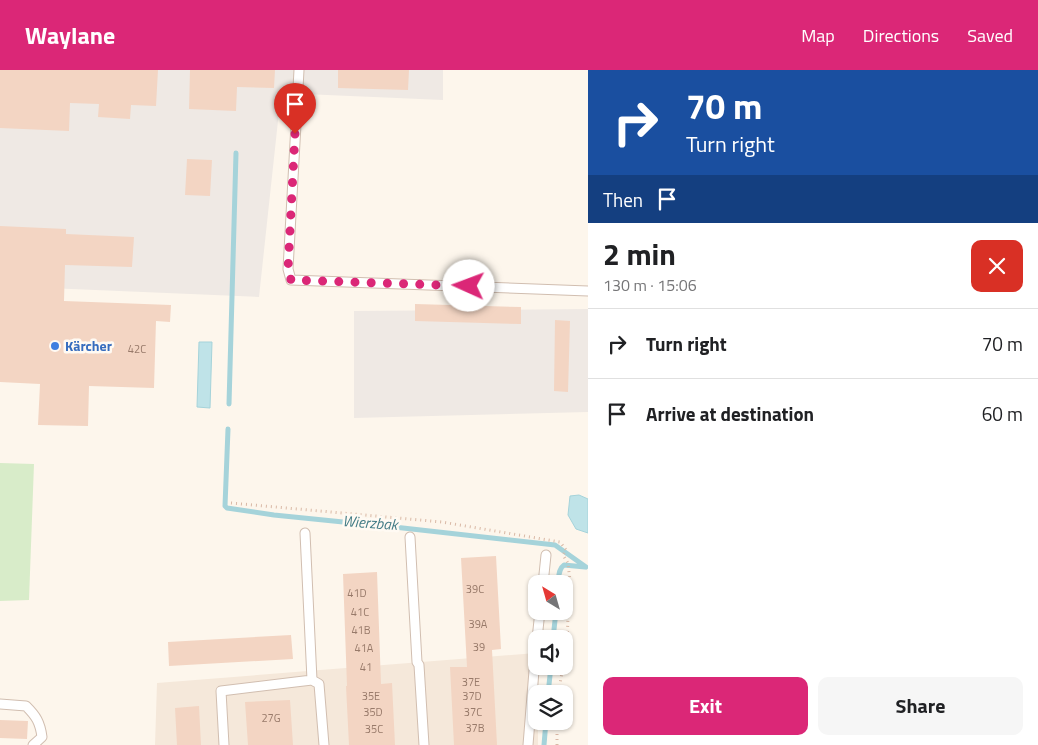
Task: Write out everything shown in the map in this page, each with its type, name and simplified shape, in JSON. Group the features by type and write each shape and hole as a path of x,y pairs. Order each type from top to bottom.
{"lane":[{"path":"299,70 288,269 291,280 588,291"},
{"path":"305,532 312,680"},
{"path":"410,537 424,745"},
{"path":"544,575 546,555"},
{"path":"528,745 534,675"},
{"path":"224,745 221,691 312,680 319,684 324,745"},
{"path":"0,704 26,706 35,715 41,726 42,737 33,745"}],"path":[{"path":"231,503 442,522 560,542 568,562 571,591 567,646 560,685"},
{"path":"557,730 557,745"}],"shaded area":[{"path":"0,70 443,70 443,100 281,93 259,297 0,286"},
{"path":"588,309 588,412 354,418 354,311"},
{"path":"528,654 528,675 538,675 538,685 528,685 528,730 538,730 538,745 155,745 157,683"}],"green space":[{"path":"0,463 34,464 29,600 0,601"}],"water":[{"path":"199,342 212,342 210,408 197,407"},
{"path":"579,495 588,499 588,533 576,529 568,515 570,496"}],"building":[{"path":"0,70 158,70 156,106 131,105 130,119 98,117 99,104 70,103 69,131 0,128"},
{"path":"190,70 275,70 274,88 237,87 236,111 189,109"},
{"path":"338,70 409,70 408,90 338,88"},
{"path":"187,159 212,160 210,196 185,195"},
{"path":"0,226 66,229 66,234 134,237 132,267 65,265 64,301 171,305 170,322 156,321 154,388 89,386 88,426 38,425 40,384 0,382"},
{"path":"415,304 521,307 521,324 415,321"},
{"path":"555,320 570,321 568,392 554,391"},
{"path":"496,556 501,649 492,650 497,745 454,745 450,667 467,667 461,558"},
{"path":"377,572 381,684 392,683 395,745 349,745 343,574"},
{"path":"291,635 293,659 169,666 168,642"},
{"path":"290,700 293,745 248,745 245,702"},
{"path":"199,706 201,745 177,745 175,708"},
{"path":"0,720 28,721 27,739 0,738"}],"waterway":[{"name":"Wierzbak","path":"229,404 236,153"},
{"name":"Wierzbak","path":"228,429 225,506 227,508 353,523 363,521 374,522 394,527 555,545 586,567"},
{"name":"Wierzbak","path":"559,575 564,565 585,567"},
{"name":"Wierzbak","path":"554,630 555,620"},
{"name":"Wierzbak","path":"549,685 550,675"},
{"name":"Wierzbak","path":"544,745 545,730"}],"place":[{"name":"Kärcher","path":"55,346"}],"route":[{"path":"295,134 288,269 291,280 469,286"}]}
